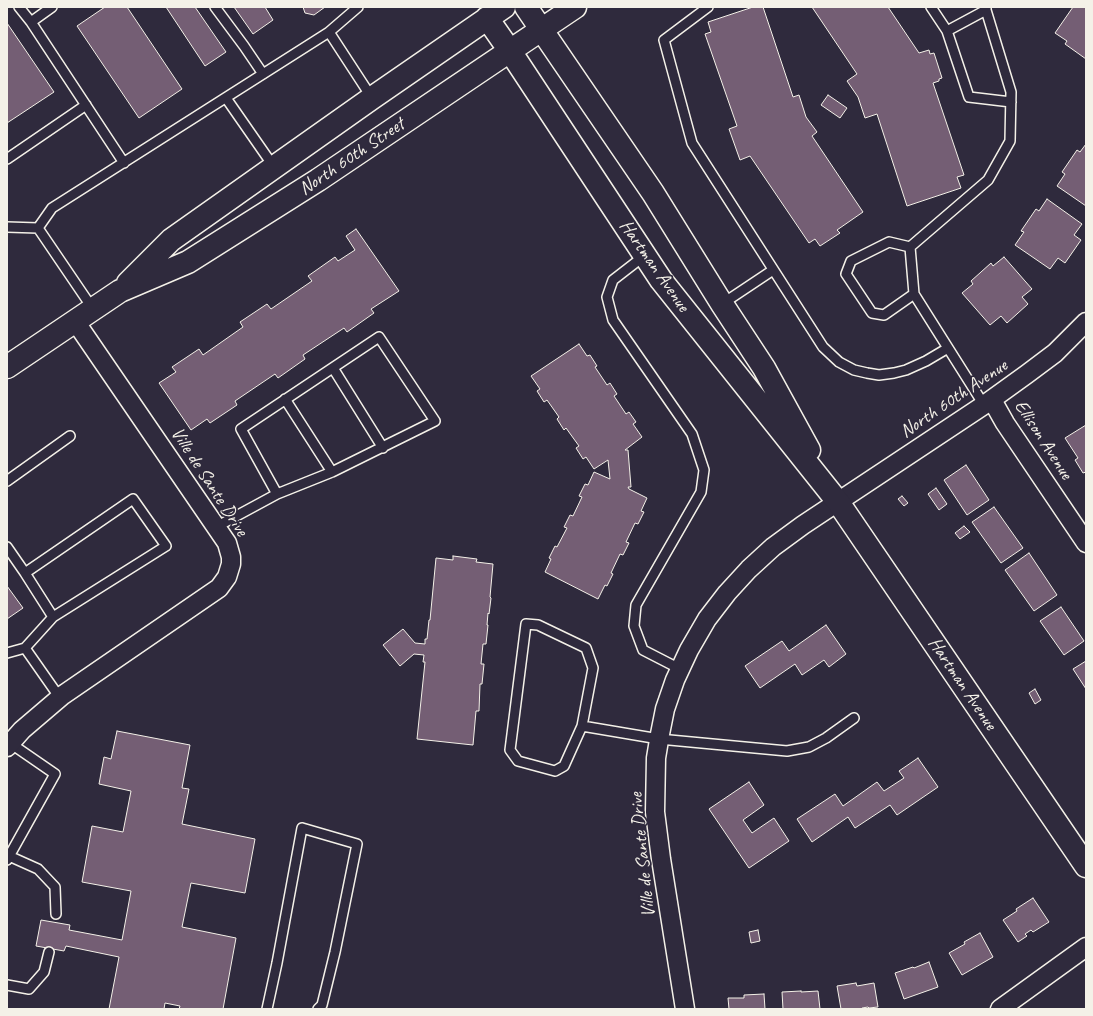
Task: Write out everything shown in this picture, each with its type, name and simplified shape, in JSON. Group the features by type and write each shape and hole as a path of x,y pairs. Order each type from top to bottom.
{"main road":[{"name":"Hartman Avenue","path":"526,7 653,193 764,368 838,502"},
{"name":"North 60th Street","path":"7,367 120,291 188,262 318,180 575,7"},
{"name":"Hartman Avenue","path":"496,13 510,51 644,256 661,280 838,502 1086,866"},
{"name":"North 60th Street","path":"120,291 171,240 372,98 496,13"}],"street":[{"name":"Ville de Sante Drive","path":"9,745 22,730 60,698 219,588 227,577 231,564 231,556 227,543 75,321"},
{"name":"North 60th Avenue","path":"838,502 1028,374 1055,353 1086,322"},
{"name":"Ellison Avenue","path":"988,402 1005,423 1086,543"},
{"name":"Ville de Sante Drive","path":"685,1009 661,859 656,812 656,758 665,709 689,650 707,619 727,593 749,569 773,547 838,502"},
{"path":"1000,1009 1086,947"}],"lane":[{"path":"19,7 31,22 124,163"},
{"path":"31,22 52,7"},
{"path":"215,7 263,74"},
{"path":"38,228 52,208 328,32 358,7"},
{"path":"708,7 664,40 692,143 823,346 839,362 854,370 867,374 894,373 906,370 926,361 948,348"},
{"path":"931,7 947,31 969,98 1011,102"},
{"path":"910,247 988,180 1010,141 1011,92 986,9 947,31"},
{"path":"328,32 372,98"},
{"path":"226,98 274,167"},
{"path":"7,159 86,105"},
{"path":"7,227 38,228"},
{"path":"38,228 93,309"},
{"path":"910,247 889,242 851,260 846,274 872,313 884,315 914,294"},
{"path":"910,247 914,294 948,348 988,402"},
{"path":"644,256 613,280 607,297 613,320 692,434 704,470 701,492 636,605 634,626 643,650 680,669"},
{"path":"722,304 773,270"},
{"path":"216,527 277,494 332,472 435,422 379,337 241,429 277,494"},
{"path":"333,368 383,448"},
{"path":"285,399 332,472"},
{"path":"7,480 70,436"},
{"path":"7,653 25,648 53,617 166,546 133,499 25,573"},
{"path":"7,548 53,617"},
{"path":"526,624 538,625 586,648 593,668 582,726 564,766 555,771 518,761 510,750 526,624"},
{"path":"25,648 60,698"},
{"path":"582,726 659,739 787,751 809,748 854,718"},
{"path":"9,745 55,774 8,858 38,869 55,887 56,914"},
{"path":"267,1009 302,828 357,844 334,960 322,1005 318,1009"},
{"path":"7,985 29,989 44,972 49,952"}],"building":[{"path":"105,7 127,7 182,89 139,118 77,26"},
{"path":"166,7 195,7 226,52 205,66"},
{"path":"234,7 265,7 273,20 253,34"},
{"path":"303,7 325,7 314,15 305,13"},
{"path":"753,7 763,7 793,97 799,95 806,117 817,132 812,136 863,212 837,230 840,233 820,246 815,239 809,243 750,156 740,160 729,129 737,126 705,34 711,32 708,22"},
{"path":"812,7 888,7 919,53 929,50 930,54 934,53 942,78 933,83 964,175 957,177 961,188 907,206 877,114 865,118 858,97 847,81 857,74"},
{"path":"1073,7 1086,7 1086,59 1065,44 1067,41 1055,33"},
{"path":"7,23 54,92 7,123"},
{"path":"828,95 847,108 840,118 821,105"},
{"path":"1086,144 1086,206 1057,186 1065,174 1062,172 1077,150 1080,152"},
{"path":"1047,199 1082,224 1074,235 1081,240 1065,263 1058,258 1050,269 1015,245 1024,232 1021,231 1036,209 1039,211"},
{"path":"356,229 399,291 371,309 374,313 347,332 344,328 303,355 305,359 278,378 275,374 235,401 237,405 210,423 207,419 191,430 159,383 176,372 172,367 199,349 203,355 243,327 240,322 267,304 271,309 312,281 308,276 335,257 338,261 355,250 346,236"},
{"path":"1004,257 1032,289 1022,297 1028,304 1007,323 1001,316 990,325 962,293 973,284 971,281 991,263 993,266"},
{"path":"579,344 587,356 590,355 597,366 595,367 607,385 610,383 617,394 614,396 626,414 629,412 636,422 633,424 642,437 625,450 628,450 631,487 628,487 629,489 647,498 641,511 644,512 638,524 635,523 626,542 629,543 623,555 620,554 611,573 613,574 607,586 605,585 598,599 545,572 551,559 549,558 555,546 557,547 567,528 564,527 570,515 573,516 582,497 579,496 585,484 588,485 594,472 610,479 608,460 594,469 586,457 583,459 576,448 579,446 566,428 564,430 557,419 559,417 547,400 544,402 537,391 540,389 531,376"},
{"path":"1086,425 1086,472 1083,473 1075,460 1078,458 1065,438"},
{"path":"966,465 989,500 967,515 944,480"},
{"path":"936,488 947,504 939,510 928,494"},
{"path":"902,496 908,503 904,506 898,499"},
{"path":"994,507 1023,548 1001,563 972,522"},
{"path":"964,526 970,532 960,539 955,533"},
{"path":"1029,553 1057,595 1034,611 1005,570"},
{"path":"453,556 477,559 476,562 493,564 486,644 483,644 481,664 484,664 482,684 480,684 479,711 476,711 473,745 417,739 425,662 423,662 424,655 414,654 400,666 383,645 403,629 415,643 425,644 430,620 436,558 453,560"},
{"path":"7,586 23,608 7,619"},
{"path":"1061,607 1084,641 1064,655 1040,621"},
{"path":"826,625 846,654 829,667 824,660 802,675 795,664 760,688 745,666 782,641 789,651"},
{"path":"1086,661 1086,689 1073,669"},
{"path":"1035,689 1041,700 1035,704 1029,693"},
{"path":"117,731 190,745 182,788 189,789 182,824 255,839 245,893 191,883 182,927 236,938 223,1009 179,1009 180,1006 165,1003 164,1009 109,1009 119,957 66,946 64,951 36,946 41,920 70,925 69,930 122,940 131,891 82,882 92,826 123,832 131,791 99,784 104,757 111,759"},
{"path":"918,758 938,787 897,815 890,805 855,828 848,817 812,842 797,819 835,794 843,806 877,782 884,791 904,778 899,771"},
{"path":"749,782 764,805 743,820 752,833 774,818 789,841 749,868 709,809"},
{"path":"1033,898 1049,922 1033,932 1031,930 1025,934 1027,936 1018,942 1003,920"},
{"path":"758,930 760,941 751,943 749,932"},
{"path":"980,933 993,957 962,975 949,953"},
{"path":"929,962 938,987 904,999 895,973"},
{"path":"856,983 857,986 874,983 878,1007 841,1009 837,986"},
{"path":"818,991 820,1009 783,1009 782,992"},
{"path":"764,994 765,1009 729,1009 728,998 744,998 744,995"}]}
